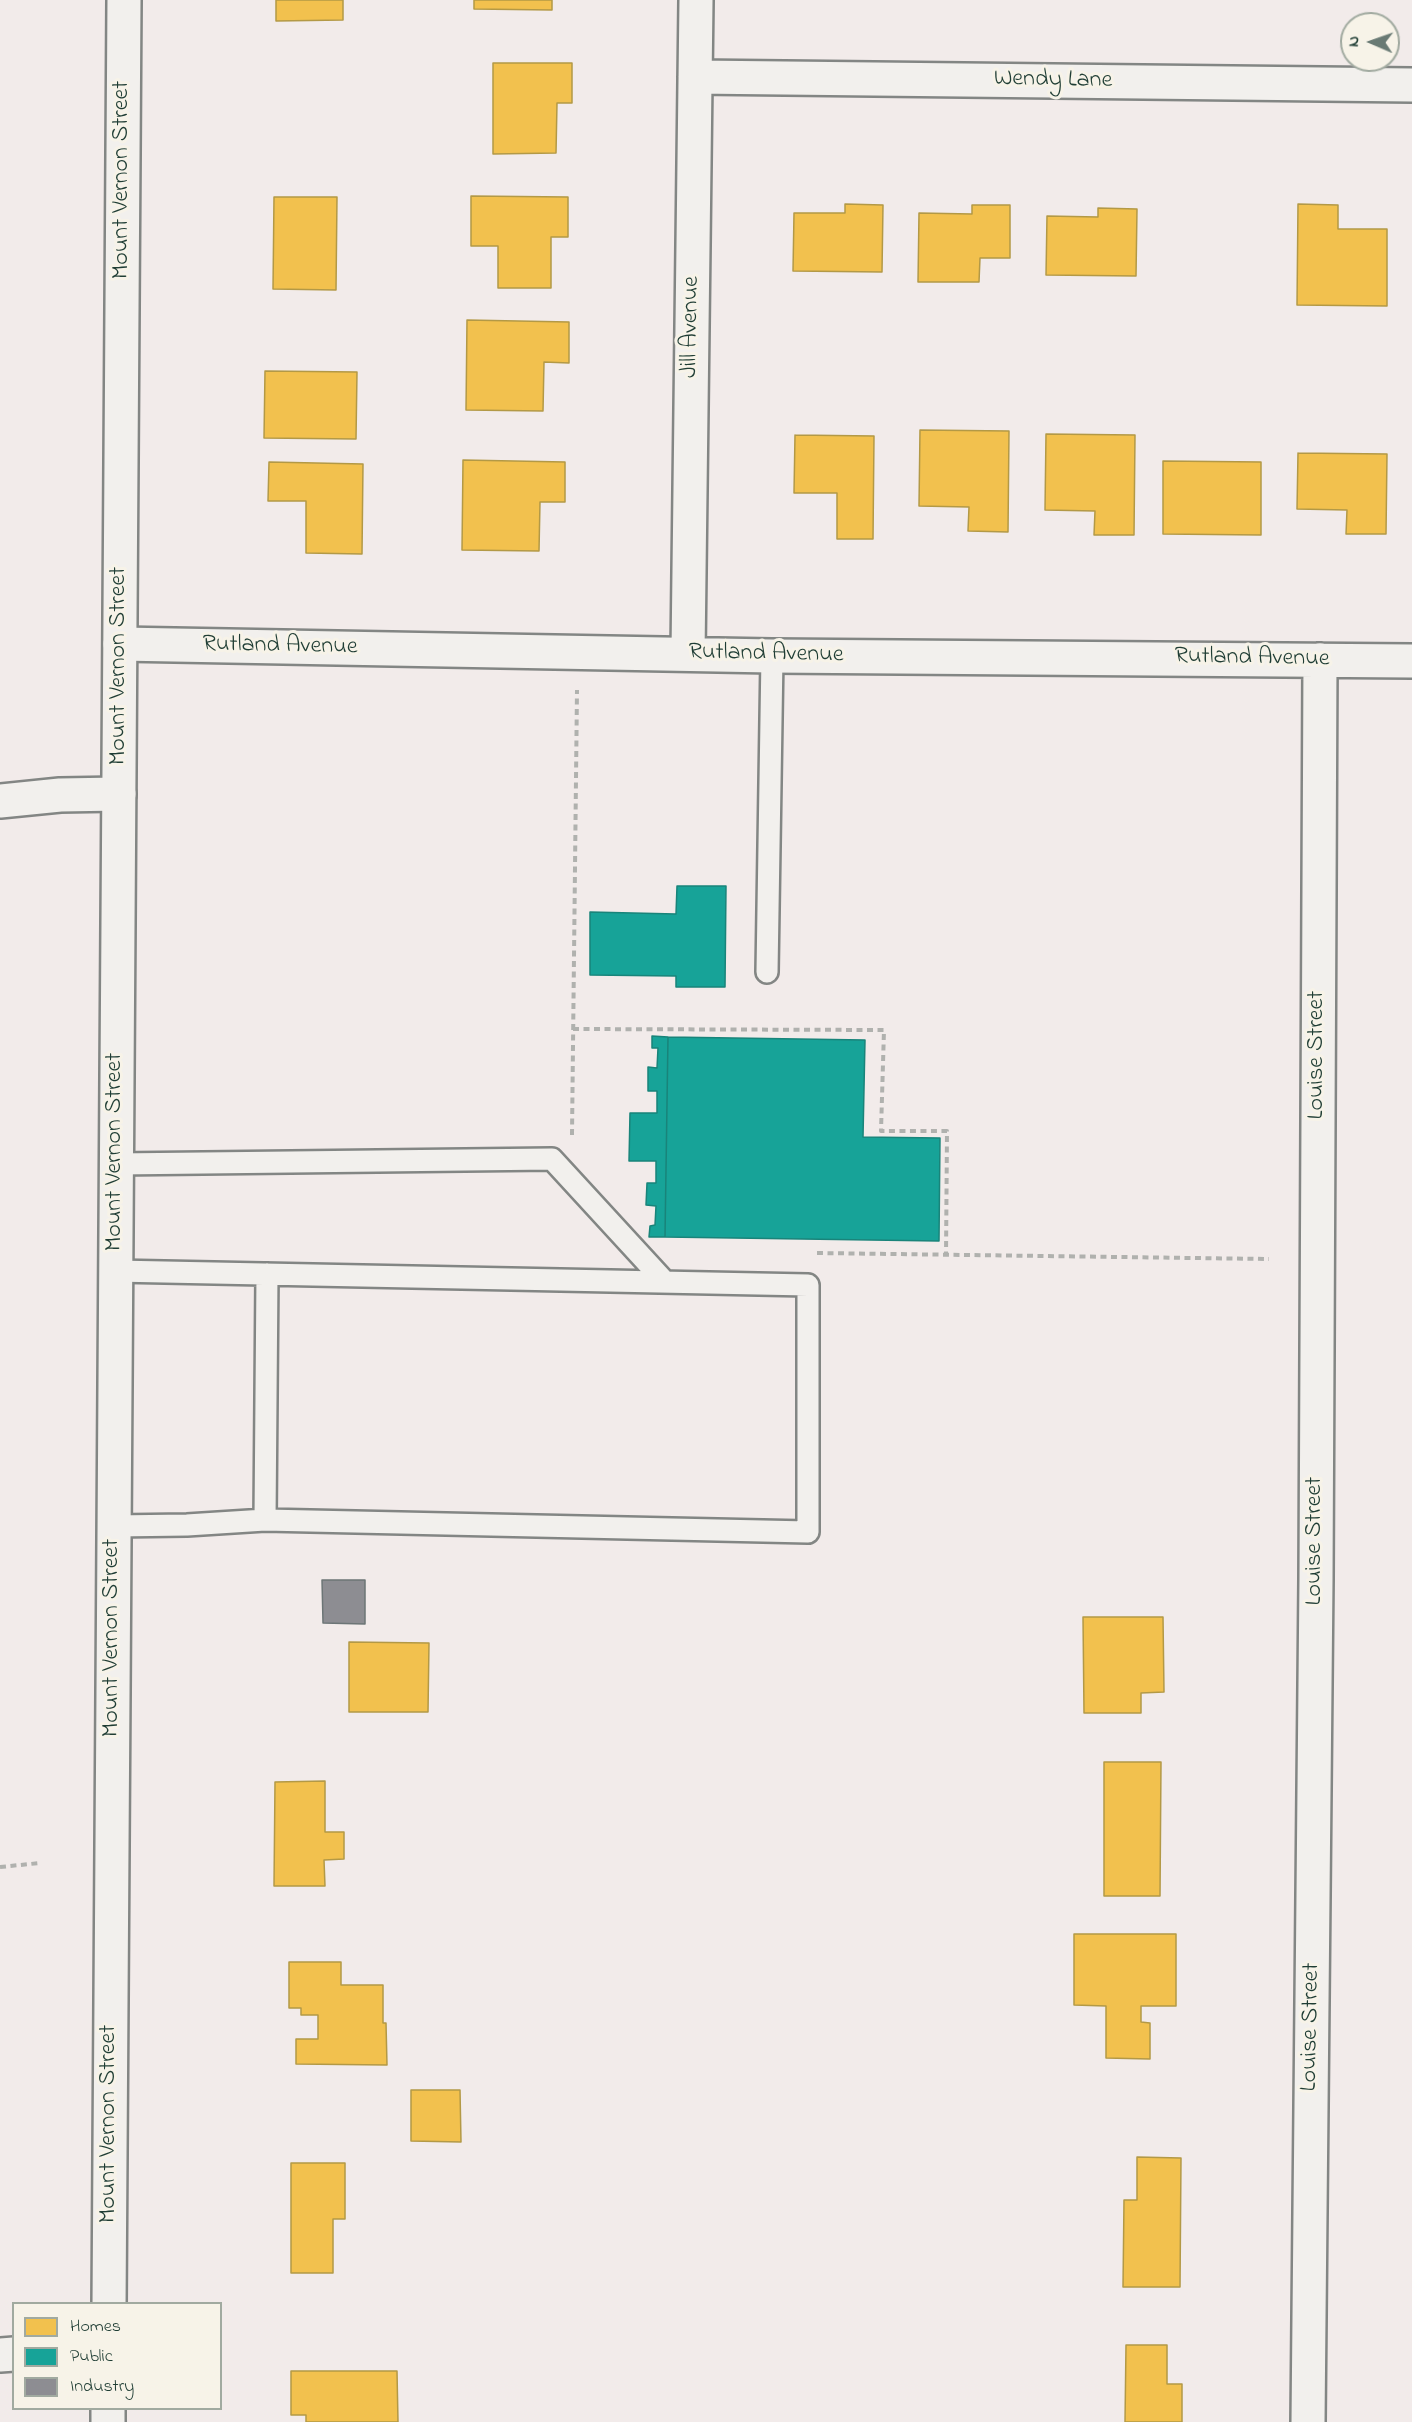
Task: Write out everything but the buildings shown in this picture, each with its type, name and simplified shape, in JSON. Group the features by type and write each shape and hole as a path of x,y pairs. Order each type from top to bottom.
{"street":[{"name":"Mount Vernon Street","path":"109,2302 124,0"},
{"name":"Jill Avenue","path":"688,653 696,0"},
{"name":"Wendy Lane","path":"694,77 1412,85"},
{"name":"Rutland Avenue","path":"120,644 772,656 1412,661"},
{"name":"Louise Street","path":"1308,2422 1316,1579 1320,660"},
{"path":"0,801 60,795 119,794"}],"lane":[{"path":"767,972 772,656"},
{"path":"116,1164 552,1158 665,1282"},
{"path":"114,1526 187,1525 265,1520 808,1532 808,1285 115,1271"},
{"path":"265,1520 267,1274"}],"path":[{"path":"572,1146 577,688"},
{"path":"573,1029 884,1030 881,1131 946,1131 946,1256"},
{"path":"808,1253 1269,1259"},
{"path":"0,1867 40,1863"}]}
